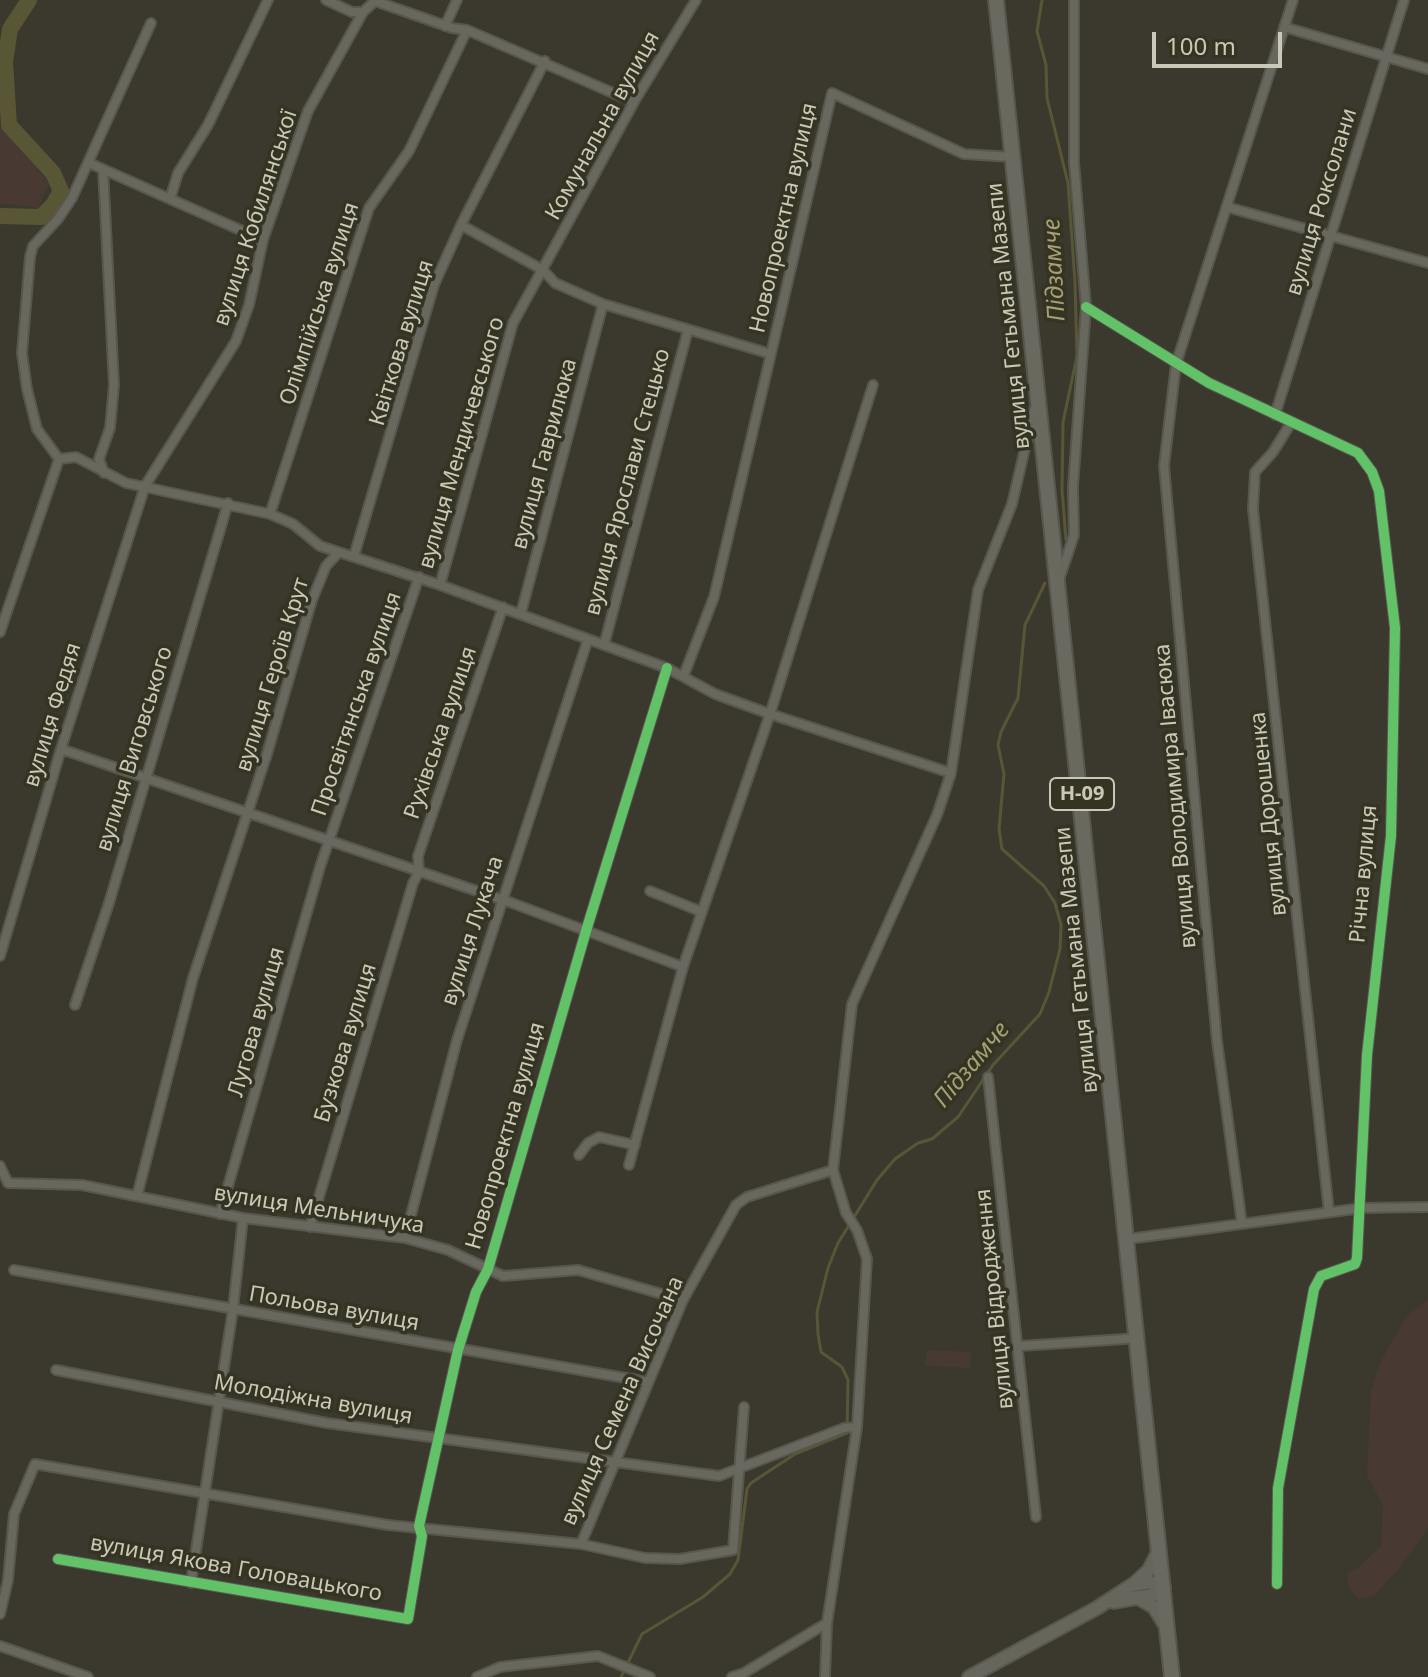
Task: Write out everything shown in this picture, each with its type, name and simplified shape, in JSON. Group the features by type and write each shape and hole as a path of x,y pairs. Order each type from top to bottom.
{"main road":[{"name":"вулиця Гетьмана Мазепи","path":"996,0 1139,1338 1172,1677"},
{"path":"1134,1591 1160,1547"},
{"path":"969,1677 1134,1591 1164,1588"},
{"path":"1134,1591 1157,1610 1169,1634"}],"street":[{"path":"170,199 178,173 208,125 268,0"},
{"path":"326,0 352,12 363,12"},
{"path":"445,26 457,0"},
{"name":"Комунальна вулиця","path":"543,270 634,102 696,0"},
{"path":"1059,577 1074,535 1073,487 1086,307 1074,162 1074,0"},
{"name":"вулиця Володимира Івасюка","path":"1242,1224 1217,1041 1164,466 1176,364 1293,0"},
{"name":"вулиця Роксолани","path":"1275,415 1404,0"},
{"path":"376,1 445,26 467,30 545,61 634,102"},
{"name":"вулиця Кобилянської","path":"145,486 236,341 249,305 263,240 308,111 363,12 376,1"},
{"path":"59,459 37,429 27,389 22,353 30,257 33,246 72,198 151,23"},
{"path":"1284,27 1428,69"},
{"name":"Олімпійська вулиця","path":"270,514 369,208 416,140 467,30"},
{"name":"Квіткова вулиця","path":"354,556 434,285 461,225 545,61"},
{"name":"Новопроектна вулиця","path":"684,675 714,597 832,93 964,154 1014,157"},
{"path":"89,163 263,240"},
{"path":"103,169 114,385 110,428 99,459 104,474"},
{"path":"1227,207 1428,263"},
{"name":"Новопроектна вулиця","path":"461,225 543,270 555,283 603,304 771,354"},
{"name":"вулиця Мендичевського","path":"440,585 462,516 506,343 513,323 543,270"},
{"name":"вулиця Гаврилюка","path":"521,613 603,304"},
{"name":"Річна вулиця","path":"1086,307 1176,364 1291,423 1358,453 1372,472 1379,491 1395,628 1391,836 1367,1055 1355,1264 1321,1276 1314,1289 1278,1488 1277,1584"},
{"name":"вулиця Ярослави Стецько","path":"604,645 688,330"},
{"path":"629,1165 683,967 770,714 873,385"},
{"path":"825,1677 827,1623 851,1427 867,1259 857,1230 846,1213 833,1170 852,1004 937,815 951,773 978,590 1012,504 1039,389"},
{"name":"вулиця Дорошенка","path":"1291,423 1273,452 1255,472 1253,509 1329,1212"},
{"path":"59,459 76,457 104,474 177,496 228,503 270,514 293,524 320,546 521,613 667,668 715,694 770,714 951,773"},
{"path":"0,632 59,459"},
{"name":"вулиця Федяя","path":"0,956 61,749 145,486"},
{"name":"вулиця Виговського","path":"75,1005 109,903 144,776 182,664 190,623 228,503"},
{"name":"вулиця Героїв Крут","path":"137,1196 183,1013 248,814 312,600 326,566 339,552"},
{"name":"Просвітянська вулиця","path":"329,842 419,577"},
{"name":"Рухівська вулиця","path":"419,872 418,856 503,607"},
{"name":"вулиця Лукача","path":"405,1238 457,1040 588,639"},
{"name":"Новопроектна вулиця","path":"408,1619 422,1536 419,1526 458,1350 476,1292 488,1269 586,931 667,668"},
{"path":"61,749 502,901 683,967"},
{"name":"Лугова вулиця","path":"220,1214 329,842"},
{"name":"Бузкова вулиця","path":"310,1227 413,883 419,872"},
{"path":"650,891 702,912"},
{"name":"вулиця Відродження","path":"988,1077 1020,1346 1036,1517"},
{"path":"579,1155 588,1143 599,1137 635,1145"},
{"name":"вулиця Мельничука","path":"0,1166 8,1183 82,1185 243,1218 405,1238 448,1250 503,1276 578,1270 683,1300"},
{"name":"вулиця Семена Височана","path":"0,1614 8,1580 14,1514 35,1464 388,1525 581,1544 683,1300 736,1205 747,1197 833,1170"},
{"path":"1128,1239 1357,1208 1428,1207"},
{"path":"191,1583 233,1309 243,1218"},
{"name":"Польова вулиця","path":"14,1270 648,1382"},
{"path":"1020,1346 1139,1338"},
{"name":"Молодіжна вулиця","path":"56,1370 218,1403 437,1440 719,1476 851,1427"},
{"path":"581,1544 645,1558 680,1559 733,1550 744,1407"},
{"name":"вулиця Якова Головацького","path":"58,1559 408,1619"},
{"path":"732,1677 746,1676 827,1623"},
{"path":"0,1646 88,1677"},
{"path":"477,1677 500,1667 598,1656 650,1677"}],"shaded area":[{"path":"0,124 49,183 38,208 0,203"},
{"path":"1428,1299 1428,1528 1375,1595 1358,1599 1348,1587 1347,1573 1358,1568 1381,1546 1383,1506 1367,1475 1371,1392 1380,1362 1408,1315"},
{"path":"927,1350 971,1352 970,1368 925,1366"}],"waterway":[{"path":"0,216 41,217 61,191 53,173 9,125 5,62 10,29 29,0"},
{"name":"Підзамче","path":"1042,0 1037,31 1046,65 1047,98 1068,183 1075,282 1077,356 1063,422 1062,490 1066,540"},
{"name":"Підзамче","path":"621,1677 642,1634 703,1597 730,1574 738,1560 747,1489 751,1483 795,1454 847,1433 848,1380 842,1367 821,1352 818,1334 817,1312 838,1243 877,1180 895,1159 918,1143 932,1139 958,1117 993,1065 1040,1014 1049,992 1060,949 1061,925 1055,903 1044,886 1002,849 999,829 1004,774 998,745 1018,698 1025,625 1045,583"}],"cycle path":[{"path":"1086,307 1209,383 1358,453 1372,472 1379,491 1395,628 1391,836 1367,1055 1357,1258 1355,1264 1321,1276 1314,1289 1278,1488 1277,1584"},
{"path":"58,1559 408,1619 422,1536 419,1526 458,1350 476,1292 488,1269 586,931 667,668"}]}
